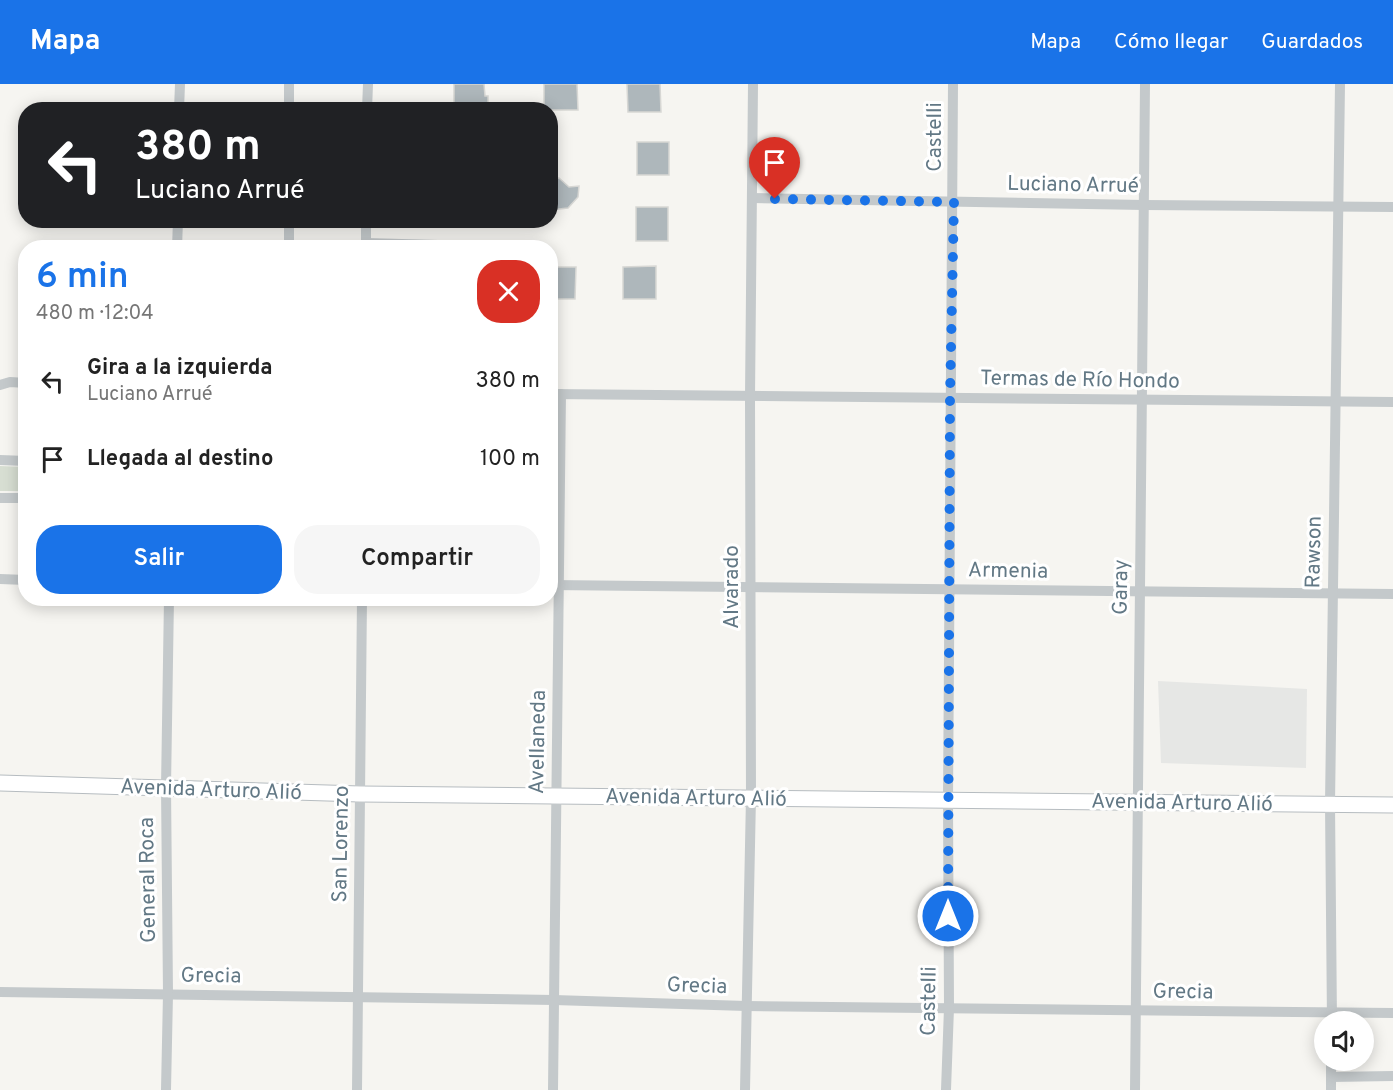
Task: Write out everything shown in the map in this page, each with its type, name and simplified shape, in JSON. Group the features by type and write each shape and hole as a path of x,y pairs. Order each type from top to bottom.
{"main road":[{"name":"Avenida Arturo Alió","path":"0,783 360,794 1393,805"}],"street":[{"path":"179,102 180,84"},
{"path":"289,84 289,102"},
{"path":"368,84 368,102"},
{"name":"Alvarado","path":"745,1090 751,797 750,397 753,84"},
{"name":"Castelli","path":"946,1090 949,1008 948,800 950,397 954,202 953,84"},
{"name":"Garay","path":"1135,1090 1145,84"},
{"name":"Rawson","path":"1333,1011 1329,804 1340,84"},
{"name":"Luciano Arrué","path":"753,198 1393,207"},
{"path":"0,385 18,382"},
{"name":"Termas de Río Hondo","path":"558,394 1393,402"},
{"path":"0,460 18,461"},
{"path":"0,498 18,498"},
{"path":"0,579 18,580"},
{"name":"Armenia","path":"558,585 1393,594"},
{"name":"General Roca","path":"166,1090 169,606"},
{"name":"San Lorenzo","path":"357,1090 362,606"},
{"name":"Avellaneda","path":"553,1090 555,606"},
{"name":"Grecia","path":"0,992 554,1000 746,1006 1135,1010 1314,1016"},
{"name":"Grecia","path":"1374,1014 1393,1013"},
{"path":"1331,1071 1331,1090"},
{"path":"1331,1077 1393,1076"}],"shaded area":[{"path":"0,466 18,467 18,491 0,491"},
{"path":"1158,681 1307,689 1306,768 1161,763"}],"building":[{"path":"454,84 484,84 488,102 454,102"},
{"path":"544,84 577,84 578,110 558,110 558,102 544,102"},
{"path":"627,84 660,84 661,112 628,112"},
{"path":"637,142 669,142 669,175 637,175"},
{"path":"558,178 569,187 579,186 578,197 568,208 558,209"},
{"path":"636,207 668,207 668,241 636,241"},
{"path":"656,266 656,299 623,299 623,267"},
{"path":"558,267 576,267 575,299 558,299"}],"route":[{"path":"775,199 954,202 950,397 948,916"}]}
